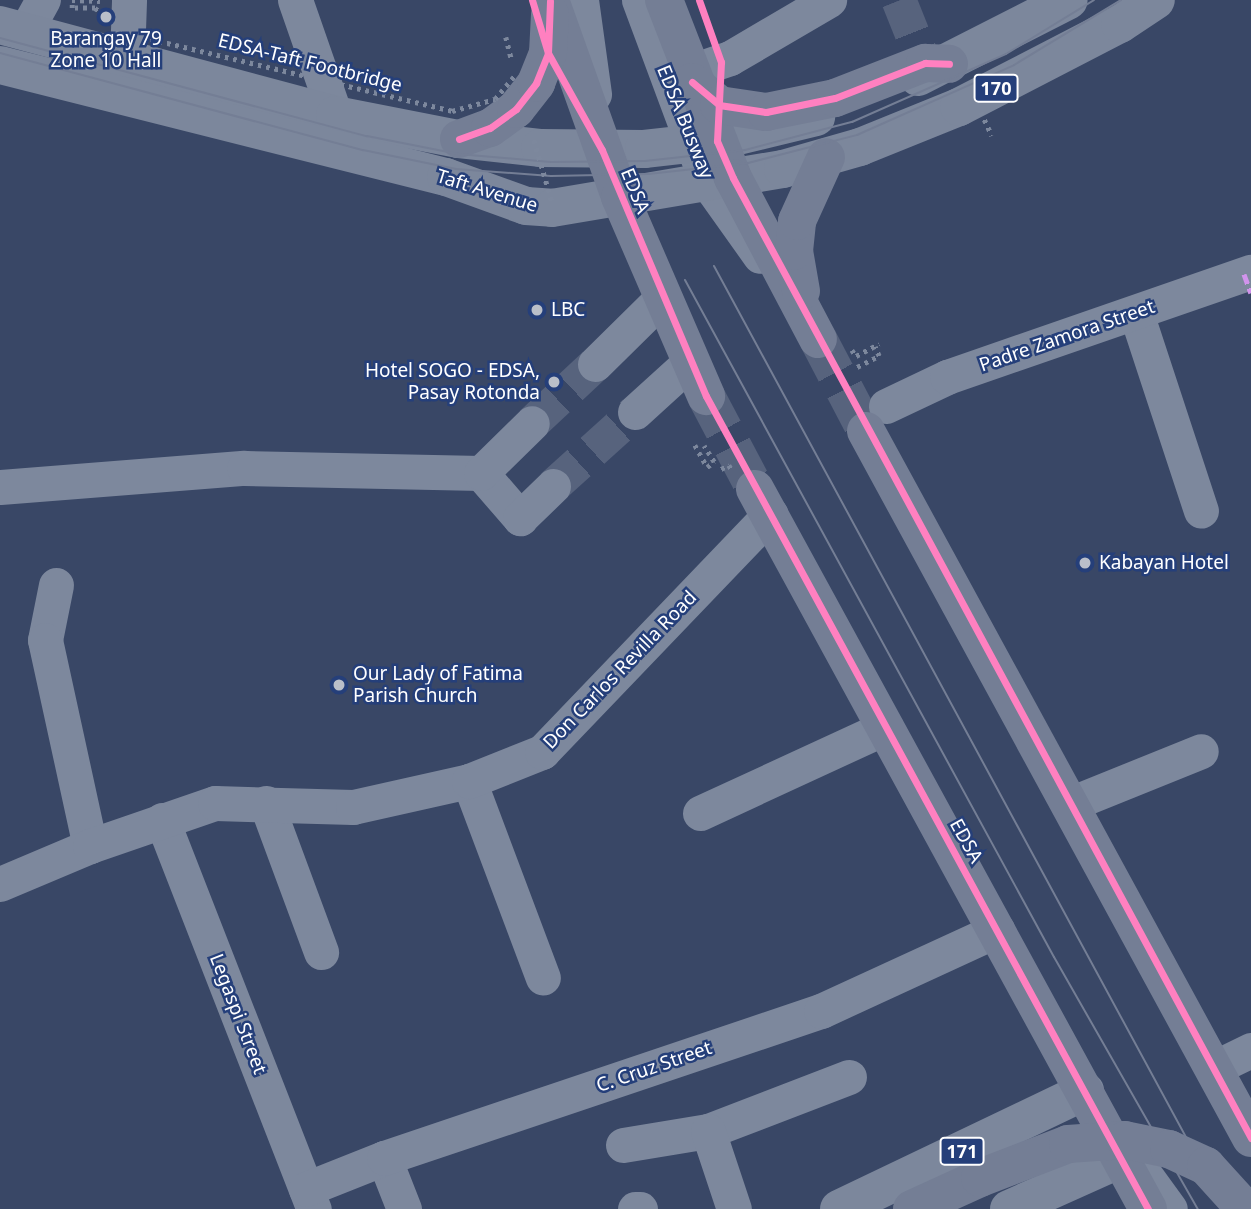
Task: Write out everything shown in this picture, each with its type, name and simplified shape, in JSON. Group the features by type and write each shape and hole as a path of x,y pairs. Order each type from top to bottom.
{"highway":[{"path":"459,139 507,115 536,83 548,53 560,0"},
{"name":"EDSA","path":"560,0 602,150 662,298 706,396"},
{"path":"664,0 691,77 704,143 719,179 835,344"},
{"path":"691,77 719,105 766,112 835,98 932,60"},
{"path":"826,157 802,201 794,251 797,281 835,344"},
{"path":"876,418 1070,804 1251,1138"},
{"name":"EDSA","path":"763,502 1148,1209"},
{"path":"912,1209 1044,1152 1104,1139 1150,1144 1187,1155 1222,1178 1245,1209"}],"main road":[{"name":"Taft Avenue","path":"23,19 129,61 335,115 459,139 602,150 704,143 848,107 932,60 1069,0"},
{"name":"Taft Avenue","path":"0,65 446,177 526,206 552,208 826,157 959,107 1120,24 1156,0"},
{"name":"171","path":"839,1209 1085,1091"},
{"path":"961,1152 985,1158 994,1167 1001,1189 996,1209"},
{"path":"1009,1209 1121,1159"}],"street":[{"path":"124,98 129,61 129,0"},
{"path":"295,0 335,115"},
{"name":"EDSA Busway","path":"639,0 704,143"},
{"path":"691,77 730,58 829,0"},
{"name":"Padre Zamora Street","path":"876,418 947,377 1251,272"},
{"path":"595,364 662,298"},
{"path":"1136,313 1201,511"},
{"path":"635,412 691,361"},
{"path":"0,487 244,468 481,473 532,423"},
{"path":"481,473 520,518 553,485"},
{"name":"Don Carlos Revilla Road","path":"0,884 90,846 215,803 353,807 470,781 542,752 763,502"},
{"path":"56,585 45,640 90,846"},
{"path":"700,813 886,727"},
{"path":"1070,804 1200,751"},
{"path":"470,781 543,978"},
{"path":"266,803 321,952"},
{"name":"Legaspi Street","path":"162,820 310,1199"},
{"name":"C. Cruz Street","path":"310,1199 384,1158 821,1011 997,930"},
{"path":"1214,1068 1251,1050"},
{"path":"623,1145 708,1131 849,1077"},
{"path":"1085,1091 1170,1209"},
{"path":"708,1131 734,1209"},
{"path":"384,1158 404,1209"},
{"path":"635,1209 640,1209"}],"path":[{"path":"506,37 511,56"},
{"path":"981,112 992,136"},
{"path":"534,140 552,205"},
{"path":"835,344 856,356 877,347 879,356 857,367"},
{"path":"696,446 707,467 714,462 704,446"}],"tunnel":[{"path":"899,0 921,55"},
{"path":"818,339 866,431"},
{"path":"532,423 595,364"},
{"path":"706,396 755,489"},
{"path":"553,486 635,412"}],"tram line":[{"path":"0,38 367,136 458,154 551,162 645,161 745,150 852,122 1006,54 1094,0"},
{"path":"0,53 363,150 456,169 551,176 648,174 748,163 857,135 1014,65 1121,0"},
{"path":"714,266 1225,1209"},
{"path":"685,280 1054,957 1198,1209"}],"marked path":[{"path":"1244,274 1251,293"}],"cycle path":[{"path":"532,0 548,53 602,150 706,396 1148,1209"},
{"path":"699,0 721,62 717,141 733,178 1251,1138"},
{"path":"459,139 490,128 516,109 536,83 548,53 550,1"},
{"path":"692,82 719,105 766,112 835,98 925,63 949,64"}],"place":[{"name":"Barangay 79 Zone 10 Hall","path":"106,17"},
{"name":"LBC","path":"537,310"},
{"name":"Hotel SOGO - EDSA, Pasay Rotonda","path":"554,382"},
{"name":"Kabayan Hotel","path":"1085,563"},
{"name":"Our Lady of Fatima Parish Church","path":"339,685"}]}
